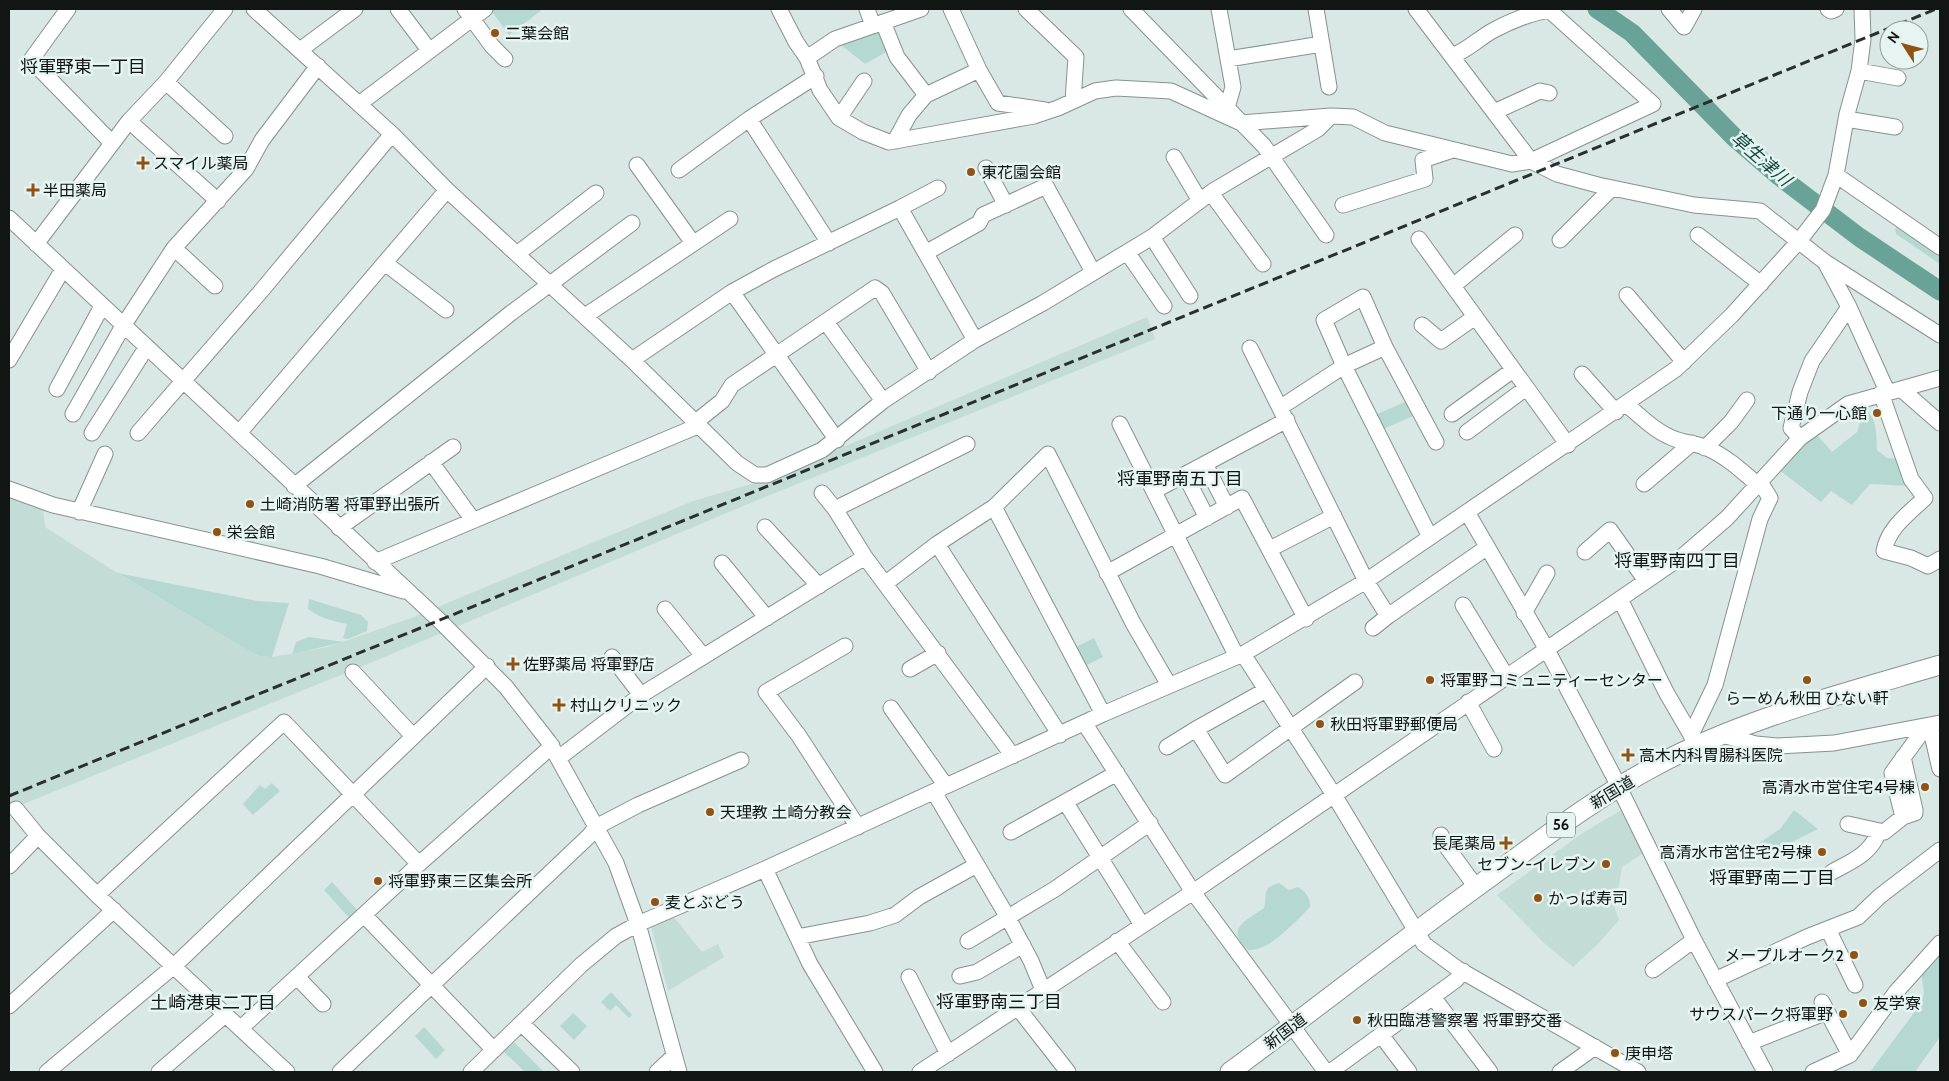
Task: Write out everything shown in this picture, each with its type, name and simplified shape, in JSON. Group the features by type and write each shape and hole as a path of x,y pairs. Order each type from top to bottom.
{"main road":[{"name":"新国道","path":"1230,1072 1574,815 1655,766 1693,740 1722,735 1811,704 1940,665"}],"street":[{"path":"68,9 31,60 112,143"},
{"path":"36,244 129,121 166,82 225,9"},
{"path":"254,9 392,134 447,190 632,360 737,463 755,475 767,475 792,466 837,440 883,401 975,340 1152,237 1206,197 1318,130 1331,116"},
{"path":"300,50 355,9"},
{"path":"398,9 429,50"},
{"path":"359,104 429,50 469,14 485,9"},
{"path":"779,9 796,42 807,58 816,76 820,90 839,118 863,132 889,142 1034,116 1095,91 1116,88 1171,91 1241,122 1331,116 1353,117 1385,133 1512,164 1531,161 1653,104 1548,9 1515,15 1463,52 1452,56"},
{"path":"867,9 897,57 926,95"},
{"path":"807,58 835,39 920,9"},
{"path":"951,9 979,70 998,103 1049,110"},
{"path":"1026,9 1076,58 1073,101"},
{"path":"1131,9 1272,156 1326,235"},
{"path":"1219,9 1233,87 1226,108"},
{"path":"1316,9 1329,87"},
{"path":"1416,9 1531,161 1557,174 1612,188 1694,205 1760,211 1801,238 1825,262 1940,335"},
{"path":"1669,9 1684,27 1694,9"},
{"path":"1828,9 1836,9"},
{"path":"470,1072 522,1024 581,965 616,936 638,924 858,827 1085,724 1103,714 1240,656 1306,619 1366,581 1621,409 1684,362 1761,284 1823,210 1835,179 1846,119 1859,71 1863,38 1862,9"},
{"path":"469,14 505,59"},
{"path":"1228,58 1322,44"},
{"path":"73,414 123,326 174,248 246,169 262,140 318,66"},
{"path":"895,141 909,115 926,95 979,70"},
{"path":"1859,71 1898,78"},
{"path":"678,170 750,119 816,76"},
{"path":"839,118 864,81"},
{"path":"166,82 224,136"},
{"path":"1494,112 1540,90 1549,93"},
{"path":"750,119 829,243"},
{"path":"1846,119 1895,128"},
{"path":"129,121 218,201"},
{"path":"138,432 183,382 392,134"},
{"path":"1343,205 1425,179 1423,160 1453,150"},
{"path":"1174,157 1263,264"},
{"path":"637,165 693,244"},
{"path":"986,168 1006,205"},
{"path":"1835,179 1940,247"},
{"path":"927,252 979,223 983,215 1046,186 1093,272"},
{"path":"632,360 732,292 938,188"},
{"path":"1560,240 1612,188"},
{"path":"239,433 447,190"},
{"path":"517,254 596,193"},
{"path":"900,208 927,252 975,340"},
{"path":"9,218 487,666 524,708 556,752 616,863 638,924 678,1072"},
{"path":"585,316 730,219"},
{"path":"294,486 550,284 632,223"},
{"path":"1453,286 1515,235"},
{"path":"1698,235 1761,284"},
{"path":"1152,237 1190,296"},
{"path":"1419,239 1568,445"},
{"path":"174,248 215,286"},
{"path":"1127,252 1164,306"},
{"path":"1825,262 1890,391 1911,479 1925,498 1899,522 1886,540 1884,551 1911,558 1928,566 1940,559"},
{"path":"385,263 446,310"},
{"path":"9,360 63,269"},
{"path":"375,562 698,423 722,401 732,385 875,288 882,293 929,372"},
{"path":"732,292 837,440"},
{"path":"1627,295 1684,362"},
{"path":"1430,537 1344,366 1324,320 1363,297 1385,347 1436,442"},
{"path":"57,389 102,306"},
{"path":"1800,438 1791,428 1800,392 1812,361 1849,307"},
{"path":"1422,326 1441,341 1475,317"},
{"path":"826,322 883,401"},
{"path":"1154,491 1205,464 1284,413 1344,366 1385,347"},
{"path":"92,433 146,348"},
{"path":"1250,348 1366,581 1388,616"},
{"path":"1452,414 1513,370"},
{"path":"1582,374 1621,409 1672,438 1699,445 1735,465 1759,483 1770,498 1760,519 1716,685 1693,740"},
{"path":"920,1072 1193,892 1546,648 1684,556 1720,525 1800,438 1848,404 1940,378"},
{"path":"1467,432 1526,388"},
{"path":"1890,391 1940,423"},
{"path":"1644,484 1731,422 1747,400"},
{"path":"1120,424 1176,536 1240,656 1266,690 1334,795 1424,944 1463,971 1638,1072"},
{"path":"835,509 967,444"},
{"path":"339,528 453,447"},
{"path":"79,512 105,454"},
{"path":"886,583 937,544 994,507 1048,454 1133,623 1169,686"},
{"path":"431,462 473,520"},
{"path":"1205,464 1227,507"},
{"path":"1185,474 1207,518"},
{"path":"9,490 79,512 320,566 408,592"},
{"path":"822,493 835,509 865,557 1013,756"},
{"path":"1107,573 1242,498 1306,619"},
{"path":"994,507 1103,714"},
{"path":"1467,512 1486,548 1546,648 1694,940 1765,1072"},
{"path":"1270,549 1334,516"},
{"path":"765,527 819,586"},
{"path":"1586,552 1610,530 1646,581"},
{"path":"937,544 1060,735"},
{"path":"1373,628 1486,548"},
{"path":"241,1028 419,864 556,752 641,695 865,557"},
{"path":"722,563 766,618"},
{"path":"1524,612 1547,573"},
{"path":"1620,599 1666,692 1693,740"},
{"path":"1463,605 1506,676"},
{"path":"665,609 703,656"},
{"path":"845,646 766,692 821,769 858,827"},
{"path":"910,669 938,653"},
{"path":"612,657 641,695"},
{"path":"47,1072 174,966 487,666"},
{"path":"353,672 413,736"},
{"path":"1196,729 1226,775 1290,727 1355,682"},
{"path":"1167,747 1266,690"},
{"path":"1468,702 1494,749"},
{"path":"891,708 940,789 975,866 1023,945 1043,990"},
{"path":"97,895 284,722 419,864"},
{"path":"1085,724 1193,892 1328,1072 1456,980 1463,971"},
{"path":"1722,735 1756,744 1777,746 1834,743 1935,725"},
{"path":"1848,824 1884,832 1903,817 1892,773 1919,736 1935,725"},
{"path":"1935,725 1940,770"},
{"path":"340,1072 433,986 589,836 596,827 638,805 741,760"},
{"path":"1011,832 1117,773"},
{"path":"1066,803 1142,924"},
{"path":"16,810 38,836 97,895 287,1072"},
{"path":"968,941 1055,889 1150,823"},
{"path":"1832,872 1864,854 1874,844 1879,831"},
{"path":"1441,835 1444,843 1476,887"},
{"path":"9,866 38,836"},
{"path":"1715,980 1858,917 1880,896 1940,850"},
{"path":"797,937 870,923 895,915 919,897 975,866"},
{"path":"765,869 827,995 875,1072"},
{"path":"9,1006 114,910"},
{"path":"364,915 494,1050"},
{"path":"1828,929 1855,986"},
{"path":"1653,970 1694,940"},
{"path":"1117,942 1163,1002"},
{"path":"1813,1072 1850,1056 1896,992 1940,943"},
{"path":"960,976 978,972 1023,945"},
{"path":"297,976 323,1004"},
{"path":"909,977 948,1054"},
{"path":"1433,996 1490,1072"},
{"path":"1749,1043 1824,1007 1850,1056"},
{"path":"1018,1008 1068,1072"},
{"path":"159,1072 226,1014"},
{"path":"522,1024 572,1072"},
{"path":"1381,1034 1410,1072"},
{"path":"1560,1072 1595,1047"},
{"path":"657,1072 674,1056"}],"shaded area":[{"path":"490,9 543,9 509,35"},
{"path":"882,30 888,51 865,64 841,45"},
{"path":"1899,225 1940,252 1940,264 1896,234 1895,229"},
{"path":"1147,317 1155,339 748,504 363,666 9,810 9,494 43,509 45,527 111,569 251,652 259,656 272,657 328,647 411,618 693,501 768,479"},
{"path":"1407,401 1413,416 1381,430 1375,415"},
{"path":"1864,409 1869,413 1874,422 1877,450 1887,458 1902,459 1909,486 1870,484 1852,505 1831,491 1821,502 1778,469 1816,434 1832,452 1857,432"},
{"path":"229,527 256,539 249,549 225,542"},
{"path":"118,573 257,601 289,603 272,657 259,656 251,652"},
{"path":"309,599 361,615 368,622 367,631 348,639 343,638 347,624 317,615 308,609"},
{"path":"309,637 344,642 292,654 296,642"},
{"path":"1094,638 1103,657 1083,667 1074,648"},
{"path":"272,783 280,791 253,815 243,804 260,785 265,789"},
{"path":"1623,809 1645,852 1622,867 1619,885 1612,900 1619,920 1598,944 1573,967 1544,943 1497,895 1584,832"},
{"path":"1794,810 1818,829 1764,856 1753,847 1780,829"},
{"path":"332,882 360,913 352,921 324,890"},
{"path":"1279,883 1289,890 1298,887 1301,889 1308,898 1310,907 1273,941 1265,946 1248,950 1241,943 1238,931 1245,921 1264,908 1266,893 1269,887"},
{"path":"673,916 702,952 718,944 724,957 668,991 651,926"},
{"path":"1940,951 1940,1037 1915,1072 1870,1072 1916,1010 1924,994 1921,972"},
{"path":"611,992 632,1015 629,1018 616,1005 610,1011 601,1002"},
{"path":"573,1013 587,1026 574,1040 560,1026"},
{"path":"424,1027 445,1050 436,1059 415,1036"},
{"path":"514,1042 544,1072 525,1072 504,1052"}],"waterway":[{"name":"草生津川","path":"1597,9 1632,33 1735,138 1779,176 1859,237 1940,291"},
{"name":"草生津川","path":"1612,9 1615,22"}],"railway":[{"path":"9,796 1936,9"}],"place":[{"name":"二葉会館","path":"495,33"},
{"name":"スマイル薬局","path":"143,163"},
{"name":"東花園会館","path":"971,172"},
{"name":"半田薬局","path":"33,190"},
{"name":"下通り一心館","path":"1877,413"},
{"name":"土崎消防署 将軍野出張所","path":"250,504"},
{"name":"栄会館","path":"217,532"},
{"name":"佐野薬局 将軍野店","path":"513,664"},
{"name":"将軍野コミュニティーセンター","path":"1430,680"},
{"name":"らーめん秋田 ひない軒","path":"1807,680"},
{"name":"村山クリニック","path":"559,705"},
{"name":"秋田将軍野郵便局","path":"1320,724"},
{"name":"高木内科胃腸科医院","path":"1628,755"},
{"name":"高清水市営住宅4号棟","path":"1925,787"},
{"name":"天理教 土崎分教会","path":"710,812"},
{"name":"長尾薬局","path":"1506,843"},
{"name":"高清水市営住宅2号棟","path":"1822,852"},
{"name":"セブン-イレブン","path":"1606,864"},
{"name":"将軍野東三区集会所","path":"378,881"},
{"name":"かっぱ寿司","path":"1538,898"},
{"name":"麦とぶどう","path":"655,902"},
{"name":"メープルオーク2","path":"1854,955"},
{"name":"友学寮","path":"1863,1003"},
{"name":"サウスパーク将軍野","path":"1843,1014"},
{"name":"秋田臨港警察署 将軍野交番","path":"1357,1020"},
{"name":"庚申塔","path":"1615,1053"}],"district":[{"name":"将軍野東一丁目","path":"83,67"},
{"name":"将軍野南五丁目","path":"1180,479"},
{"name":"将軍野南四丁目","path":"1677,561"},
{"name":"将軍野南二丁目","path":"1772,878"},
{"name":"将軍野南三丁目","path":"999,1002"},
{"name":"土崎港東二丁目","path":"213,1003"}]}
